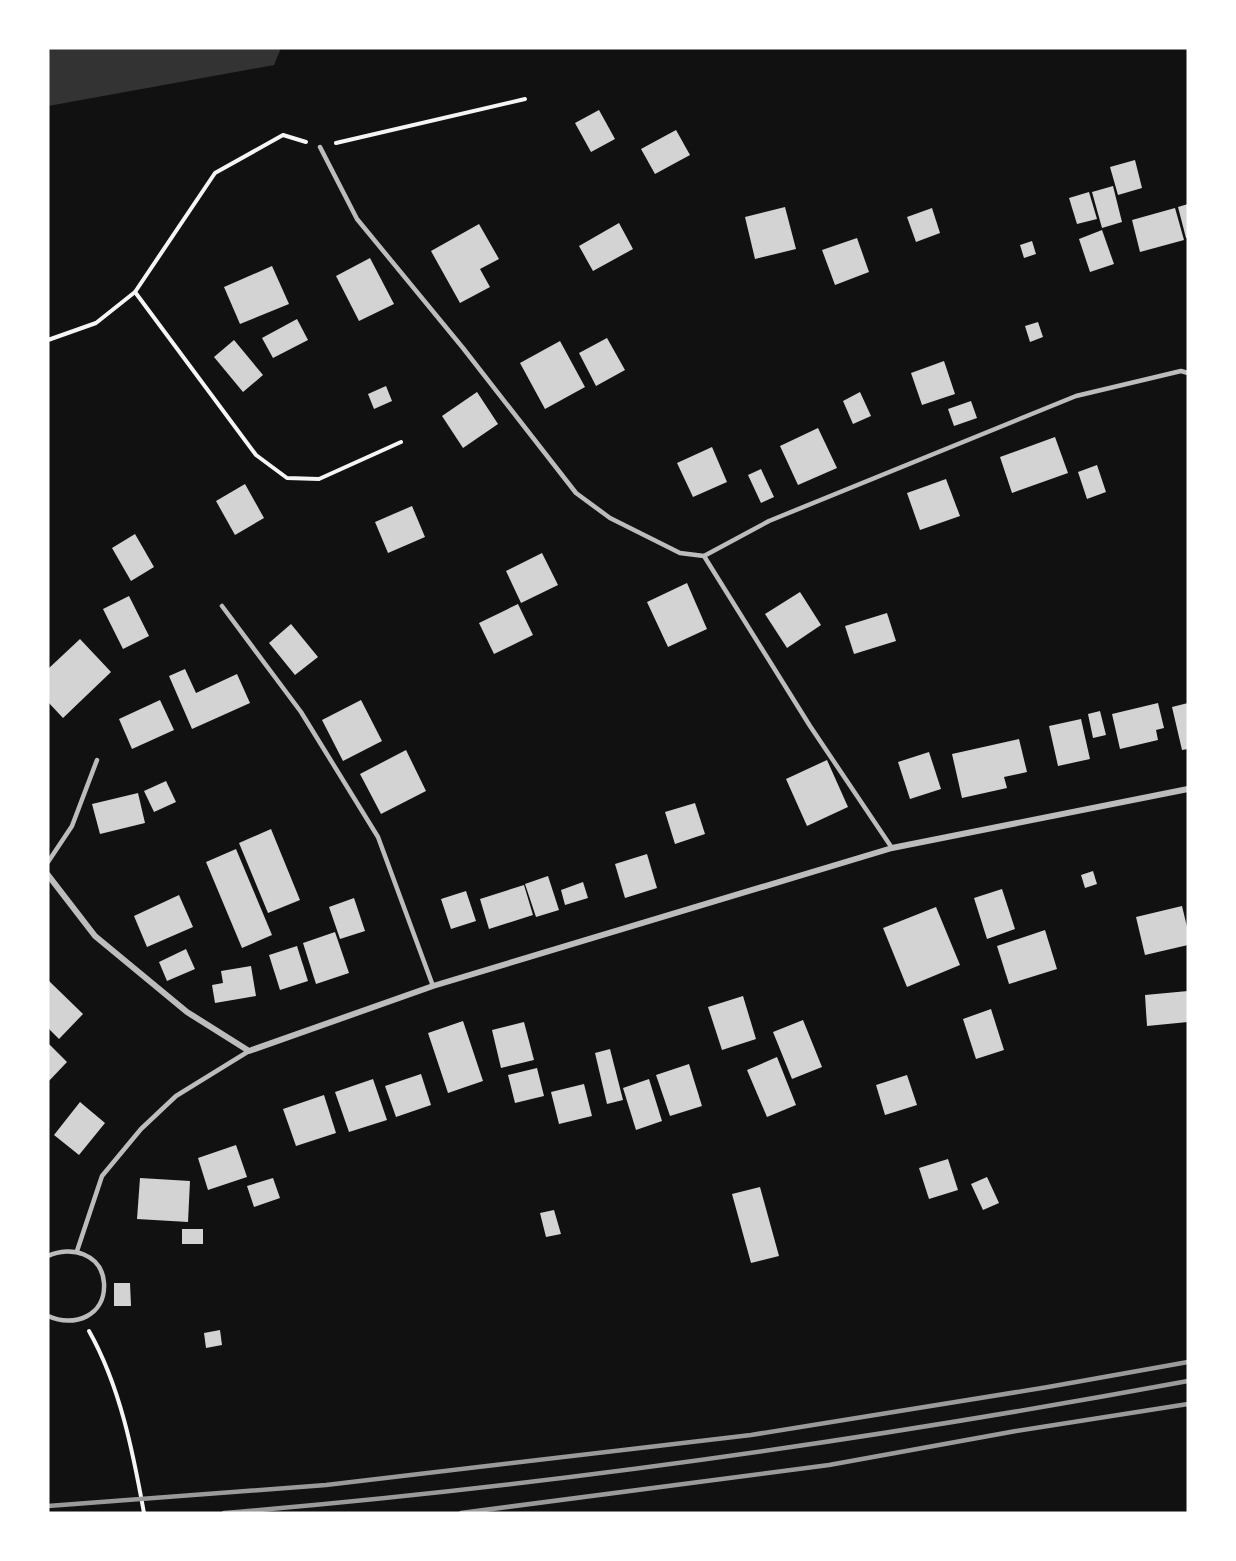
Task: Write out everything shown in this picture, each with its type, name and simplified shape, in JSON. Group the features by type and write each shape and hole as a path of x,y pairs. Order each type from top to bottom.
{"street":[{"path":"48,875 95,936 187,1012 249,1051 434,986 892,848 1188,789"}],"lane":[{"path":"320,147 357,219 464,348 576,493 610,518 680,553 704,556 769,521 1076,396 1181,371 1188,373"},
{"path":"704,556 810,726 892,848"},
{"path":"222,606 301,712 378,837 434,986"},
{"path":"48,862 72,826 97,760"},
{"path":"76,1251 102,1176 141,1129 176,1096 249,1051"},
{"path":"48,1256 62,1250 76,1251 90,1257 99,1268 104,1283 102,1297 95,1310 83,1319 71,1322 58,1321 48,1316"}],"path":[{"path":"48,340 96,323 135,292 215,173 283,135 320,147 525,99"},
{"path":"135,292 256,455 287,478 319,479 401,442"},
{"path":"83,1319 99,1349 130,1438 144,1513"}],"shaded area":[{"path":"48,48 281,48 274,65 48,106"}],"building":[{"path":"599,110 615,139 591,152 575,123"},
{"path":"676,130 690,155 655,174 641,149"},
{"path":"1135,160 1142,188 1118,195 1110,167"},
{"path":"1113,186 1122,222 1102,228 1092,192"},
{"path":"1089,192 1097,219 1077,224 1069,198"},
{"path":"1188,204 1188,238 1186,238 1178,207"},
{"path":"785,207 796,249 755,259 745,217"},
{"path":"932,208 940,233 916,242 907,217"},
{"path":"1175,208 1184,240 1140,252 1132,220"},
{"path":"619,223 633,249 593,271 579,246"},
{"path":"479,224 499,259 480,269 490,287 460,303 431,251"},
{"path":"1102,230 1114,264 1090,272 1079,239"},
{"path":"857,238 869,272 835,285 822,250"},
{"path":"1032,241 1036,254 1024,258 1020,245"},
{"path":"370,258 394,304 359,321 336,276"},
{"path":"272,266 289,304 240,324 224,287"},
{"path":"297,319 308,340 273,358 262,338"},
{"path":"1038,322 1043,337 1030,342 1025,326"},
{"path":"607,338 625,370 596,386 579,353"},
{"path":"234,340 263,375 243,392 214,357"},
{"path":"560,341 585,387 545,409 520,363"},
{"path":"944,361 955,394 922,405 911,373"},
{"path":"386,386 392,401 374,409 368,394"},
{"path":"477,392 498,424 463,448 442,416"},
{"path":"860,392 871,416 853,424 843,401"},
{"path":"971,401 977,418 954,426 948,409"},
{"path":"818,428 837,468 798,485 780,446"},
{"path":"1055,437 1068,473 1012,493 1000,457"},
{"path":"712,447 727,482 693,497 677,463"},
{"path":"1097,465 1106,492 1087,499 1078,472"},
{"path":"761,469 774,497 761,503 748,475"},
{"path":"946,479 960,516 920,530 907,493"},
{"path":"245,484 264,518 235,535 216,501"},
{"path":"412,506 425,537 388,553 375,522"},
{"path":"135,534 154,567 131,581 112,548"},
{"path":"542,553 558,585 521,603 506,571"},
{"path":"687,583 707,629 668,647 647,602"},
{"path":"800,592 821,625 787,648 765,614"},
{"path":"129,596 149,636 123,649 103,609"},
{"path":"518,604 533,635 494,654 479,623"},
{"path":"887,613 896,641 854,654 845,626"},
{"path":"291,624 318,657 295,675 269,643"},
{"path":"80,639 111,672 63,718 48,702 48,669"},
{"path":"185,669 196,693 237,674 250,703 192,729 169,676"},
{"path":"160,700 174,730 132,749 119,719"},
{"path":"361,700 382,741 343,761 322,720"},
{"path":"1158,703 1164,728 1156,730 1158,740 1120,749 1112,714"},
{"path":"1188,703 1188,749 1182,750 1172,707"},
{"path":"1100,711 1106,735 1093,738 1088,714"},
{"path":"1081,719 1090,759 1058,766 1049,726"},
{"path":"1019,739 1027,772 1004,777 1007,788 962,798 952,754"},
{"path":"406,750 426,791 381,814 360,774"},
{"path":"929,752 941,789 910,799 898,762"},
{"path":"827,760 848,807 807,826 786,779"},
{"path":"166,781 176,802 154,812 144,791"},
{"path":"138,793 145,823 100,834 92,804"},
{"path":"695,803 705,834 675,844 665,812"},
{"path":"271,829 300,900 268,913 239,843"},
{"path":"236,849 272,935 242,948 206,862"},
{"path":"647,854 657,888 625,898 615,864"},
{"path":"1093,871 1097,884 1085,888 1081,875"},
{"path":"548,876 559,910 536,917 525,884"},
{"path":"583,882 588,898 565,905 561,890"},
{"path":"524,885 533,915 489,929 480,899"},
{"path":"1002,889 1015,929 987,939 974,898"},
{"path":"466,891 476,921 451,929 441,899"},
{"path":"179,895 193,927 147,947 134,916"},
{"path":"354,898 365,931 340,939 329,907"},
{"path":"1182,906 1188,931 1188,945 1145,955 1136,917"},
{"path":"936,907 960,965 907,987 883,928"},
{"path":"1045,930 1057,969 1009,984 997,946"},
{"path":"335,932 349,973 316,984 303,943"},
{"path":"297,946 308,981 280,990 269,955"},
{"path":"186,949 195,969 167,981 159,962"},
{"path":"251,966 256,996 215,1003 212,985 223,983 221,971"},
{"path":"48,980 83,1014 59,1039 48,1028"},
{"path":"1188,991 1188,1022 1147,1026 1145,995"},
{"path":"743,996 756,1039 722,1050 708,1007"},
{"path":"991,1009 1004,1050 976,1059 963,1019"},
{"path":"803,1020 822,1067 792,1079 773,1032"},
{"path":"463,1021 483,1081 448,1093 428,1033"},
{"path":"524,1022 534,1060 501,1068 492,1030"},
{"path":"48,1043 67,1062 48,1082"},
{"path":"610,1049 623,1100 607,1104 595,1053"},
{"path":"777,1057 796,1105 767,1117 747,1070"},
{"path":"689,1064 702,1106 670,1116 656,1075"},
{"path":"537,1068 544,1096 515,1103 508,1075"},
{"path":"421,1074 431,1105 396,1117 385,1086"},
{"path":"907,1075 917,1105 885,1115 876,1085"},
{"path":"373,1079 387,1120 349,1132 335,1092"},
{"path":"649,1079 662,1121 636,1130 623,1088"},
{"path":"584,1084 592,1116 559,1124 551,1092"},
{"path":"324,1095 336,1133 296,1146 283,1109"},
{"path":"80,1102 105,1123 79,1155 54,1135"},
{"path":"236,1145 247,1177 208,1190 198,1158"},
{"path":"948,1159 958,1190 929,1199 919,1168"},
{"path":"987,1177 999,1203 983,1210 971,1184"},
{"path":"140,1178 190,1181 188,1222 137,1219"},
{"path":"273,1178 280,1198 254,1207 247,1186"},
{"path":"760,1187 779,1256 751,1263 732,1194"},
{"path":"554,1210 561,1234 546,1237 540,1213"},
{"path":"182,1229 203,1229 203,1244 182,1244"},
{"path":"114,1283 130,1283 131,1306 114,1306"},
{"path":"220,1330 222,1345 206,1348 204,1333"}],"railway":[{"path":"48,1506 326,1485 751,1435 1188,1362"},
{"path":"224,1513 466,1489 708,1459 948,1423 1188,1381"},
{"path":"461,1513 829,1465 1016,1431 1188,1404"}]}
